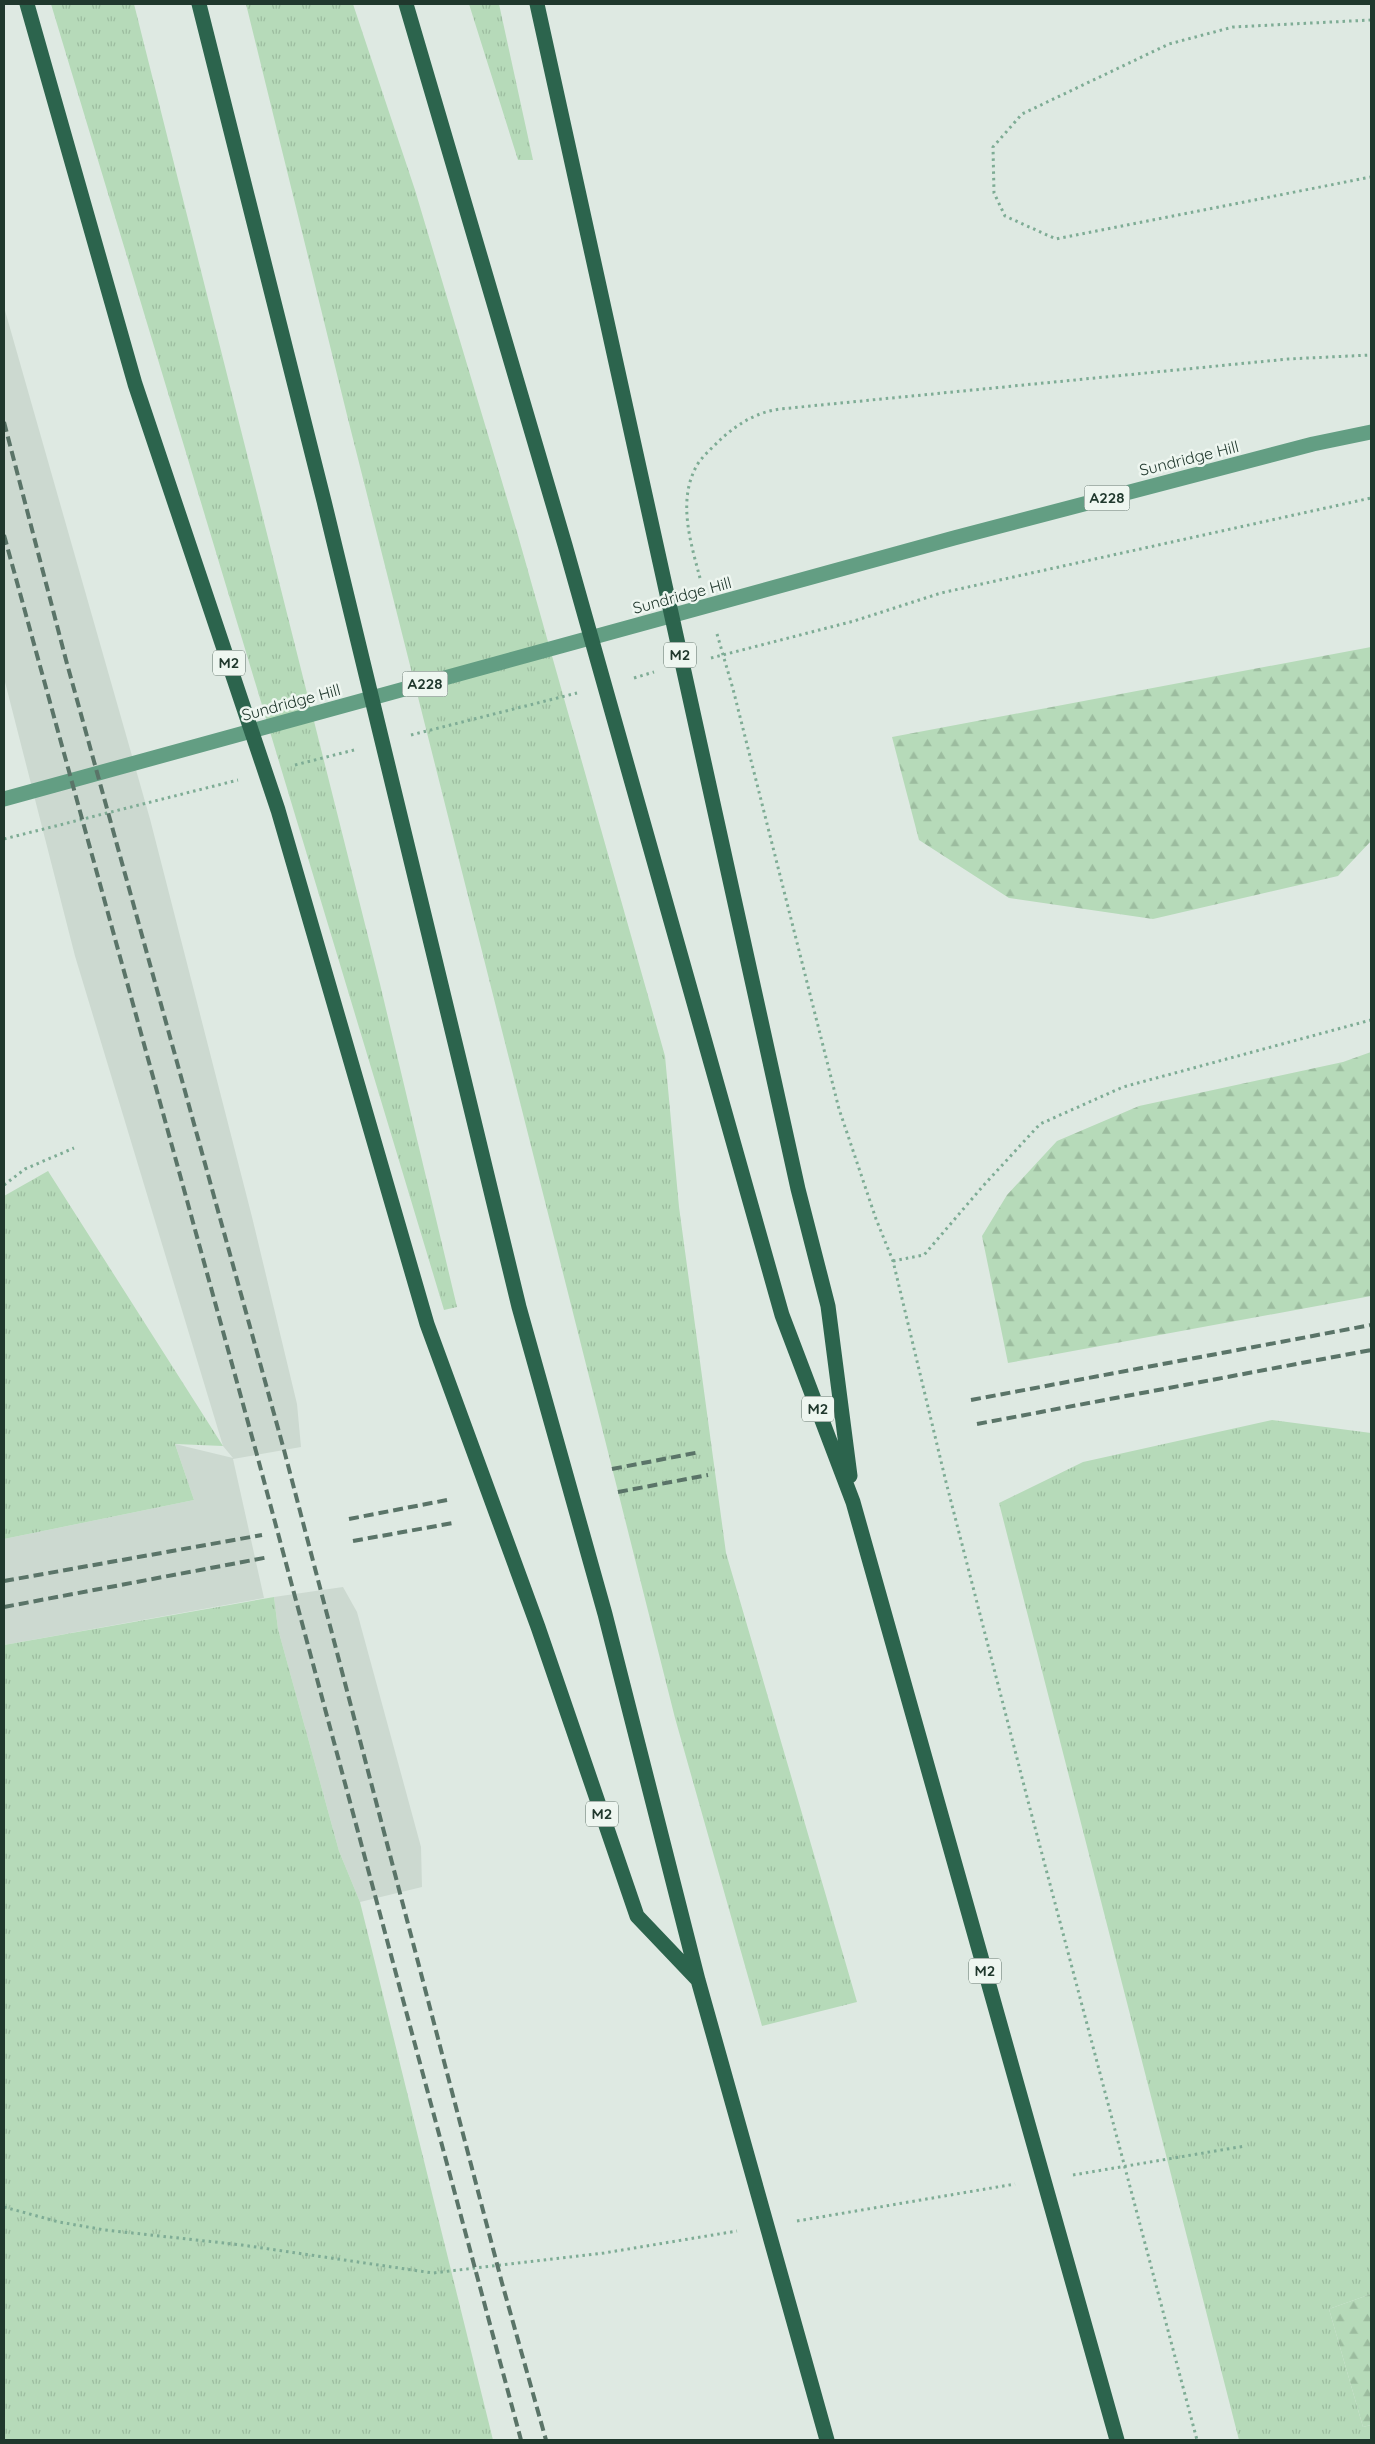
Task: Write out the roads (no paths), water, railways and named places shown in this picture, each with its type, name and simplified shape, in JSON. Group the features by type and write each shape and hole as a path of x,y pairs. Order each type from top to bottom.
{"highway":[{"name":"M2","path":"27,4 135,384 278,810 427,1324 538,1627 637,1916 698,1980"},
{"name":"M2","path":"199,4 324,501 519,1307 605,1614 698,1980 827,2440"},
{"name":"M2","path":"406,4 567,555 782,1316 853,1502 1117,2440"},
{"name":"M2","path":"537,4 798,1189 828,1306 853,1502"}],"main road":[{"name":"Sundridge Hill","path":"5,799 973,532 1313,444 1371,432"}],"railway":[{"path":"4,422 66,660 284,1450 502,2283 546,2440"},
{"path":"4,535 257,1455 521,2440"},
{"path":"971,1400 1371,1325"},
{"path":"977,1424 1371,1350"},
{"path":"612,1469 700,1452"},
{"path":"618,1492 708,1475"},
{"path":"349,1519 447,1500"},
{"path":"353,1541 453,1523"},
{"path":"4,1581 262,1535"},
{"path":"4,1607 269,1557"}]}
